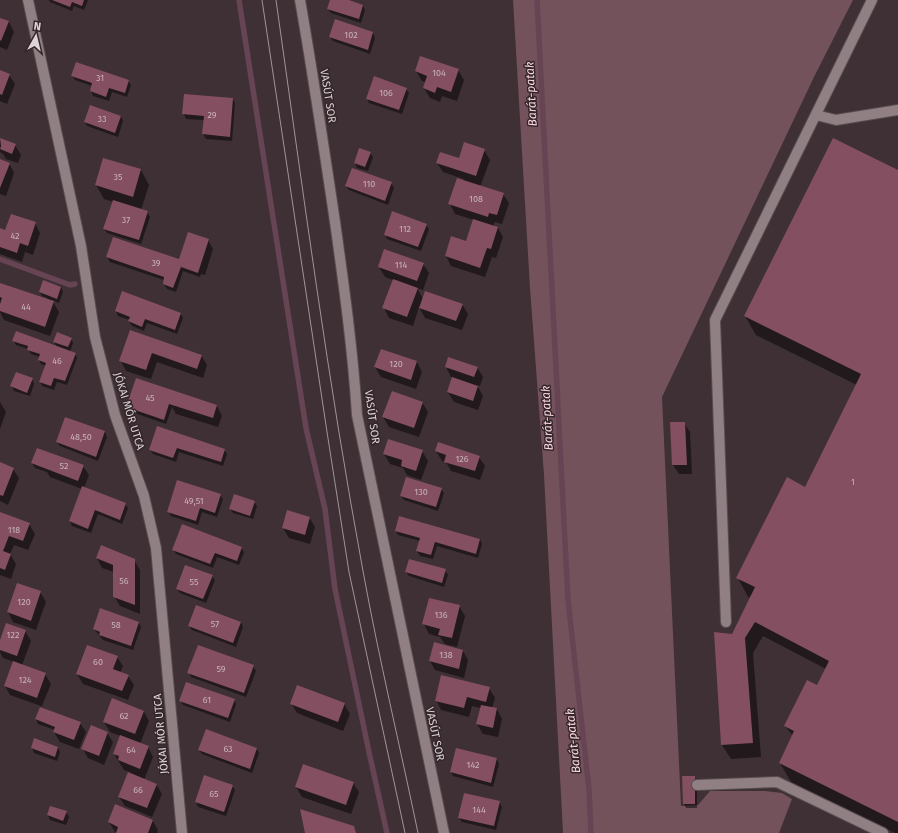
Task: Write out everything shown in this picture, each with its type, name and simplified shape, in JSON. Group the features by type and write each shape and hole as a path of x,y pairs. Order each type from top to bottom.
{"street":[{"name":"JÓKAI MÓR UTCA","path":"28,0 81,246 95,337 115,415 144,496 156,548 182,833"},
{"name":"VASÚT SOR","path":"300,0 319,110 342,266 355,374 357,415 444,833"},
{"path":"726,622 715,320 872,0"},
{"path":"816,115 836,120 898,110"},
{"path":"698,784 777,782 883,833"}],"shaded area":[{"path":"513,0 853,0 814,77 662,397 681,806 698,805 710,791 765,791 782,793 792,799 779,833 563,833 544,475 530,288"}],"building":[{"path":"52,0 84,0 82,6 72,2 70,7"},
{"path":"330,0 349,0 363,5 359,19 327,9"},
{"path":"0,18 9,21 1,41 0,40"},
{"path":"335,19 373,32 368,50 329,37"},
{"path":"420,56 459,69 451,92 437,87 435,93 423,88 427,76 415,71"},
{"path":"76,62 129,80 125,93 109,88 106,97 90,91 92,83 71,76"},
{"path":"0,70 10,74 2,95 0,94"},
{"path":"374,76 407,88 399,110 366,99"},
{"path":"184,94 233,98 230,137 202,134 204,116 182,114"},
{"path":"90,105 121,116 115,133 84,122"},
{"path":"0,138 16,144 12,154 0,149"},
{"path":"833,138 898,170 898,822 779,763 794,731 784,726 807,680 817,685 829,661 755,622 745,638 753,743 721,745 714,632 732,634 755,587 736,578 787,477 805,487 861,374 744,316"},
{"path":"464,142 485,149 476,176 436,163 440,152 459,158"},
{"path":"359,148 371,152 365,167 354,163"},
{"path":"103,158 141,169 133,197 95,185"},
{"path":"0,159 10,163 0,188"},
{"path":"352,168 392,182 385,201 345,186"},
{"path":"457,178 504,193 497,215 489,213 488,217 448,204"},
{"path":"113,200 148,211 139,240 103,229"},
{"path":"392,211 427,224 418,247 384,235"},
{"path":"11,214 36,222 28,246 20,243 17,253 0,247 0,228 5,230"},
{"path":"473,219 498,227 491,249 487,248 480,268 445,256 451,236 466,241"},
{"path":"188,232 209,239 198,273 181,267 173,288 163,284 164,277 106,257 113,237 179,259"},
{"path":"384,249 424,263 417,281 378,267"},
{"path":"393,279 418,288 407,317 382,308"},
{"path":"43,280 61,287 57,299 39,292"},
{"path":"0,283 54,301 45,327 0,311 2,298 0,297"},
{"path":"122,291 181,313 175,330 145,319 142,327 128,321 130,317 115,311"},
{"path":"425,291 463,304 456,321 419,308"},
{"path":"130,330 202,355 197,369 152,353 146,370 119,361"},
{"path":"16,331 76,353 65,381 54,378 51,386 39,382 46,363 38,360 40,354 27,350 28,346 12,341"},
{"path":"57,332 72,338 68,347 53,342"},
{"path":"381,349 417,361 411,380 374,367"},
{"path":"448,357 478,367 474,377 445,367"},
{"path":"16,372 33,378 27,393 10,386"},
{"path":"452,377 478,386 473,401 447,392"},
{"path":"136,378 217,405 213,418 169,404 164,420 126,407"},
{"path":"392,391 423,402 414,428 382,417"},
{"path":"65,417 105,431 96,457 56,442"},
{"path":"670,422 685,422 687,465 672,465"},
{"path":"157,426 225,449 221,462 177,448 173,458 149,450"},
{"path":"388,439 423,450 416,471 401,466 402,460 383,454"},
{"path":"438,442 480,456 475,471 444,462 446,455 435,451"},
{"path":"37,448 84,465 78,481 31,463"},
{"path":"0,462 14,468 3,496 0,495"},
{"path":"406,477 442,488 436,507 400,496"},
{"path":"177,480 221,494 215,513 200,508 196,521 167,512"},
{"path":"82,486 126,503 120,520 95,510 88,529 69,521"},
{"path":"234,494 255,501 250,516 229,509"},
{"path":"287,510 310,517 305,535 282,528"},
{"path":"0,512 30,523 23,541 9,536 3,551 11,554 5,570 0,568"},
{"path":"399,516 480,539 476,554 435,542 431,555 416,551 420,538 395,531"},
{"path":"182,524 242,547 237,561 215,553 210,564 172,550"},
{"path":"101,545 135,559 135,605 113,597 113,565 96,558"},
{"path":"409,559 446,569 442,583 405,572"},
{"path":"185,565 213,575 203,599 176,589"},
{"path":"17,583 41,591 31,621 7,612"},
{"path":"429,598 460,605 452,638 438,635 440,629 422,624"},
{"path":"196,605 241,622 233,643 188,626"},
{"path":"100,608 139,622 131,646 99,635 100,632 93,629"},
{"path":"6,623 26,630 17,656 0,650 0,640"},
{"path":"434,642 463,650 459,669 429,661"},
{"path":"87,645 118,656 113,669 129,675 122,691 76,674"},
{"path":"198,645 254,665 244,693 187,673"},
{"path":"13,661 46,673 37,698 4,686"},
{"path":"441,675 490,687 486,702 467,697 464,708 435,701"},
{"path":"186,682 235,699 228,718 179,701"},
{"path":"297,685 345,703 338,722 290,704"},
{"path":"112,698 144,711 135,734 103,722"},
{"path":"481,705 497,708 493,728 476,724"},
{"path":"40,707 81,722 74,740 53,732 55,727 35,719"},
{"path":"91,725 108,732 99,756 81,749"},
{"path":"206,729 257,748 250,769 198,750"},
{"path":"120,735 149,746 140,769 118,760 119,756 113,754"},
{"path":"34,738 58,747 55,757 31,748"},
{"path":"456,748 497,758 491,783 450,772"},
{"path":"303,764 354,782 346,805 295,787"},
{"path":"128,772 157,784 147,808 118,797"},
{"path":"204,775 233,785 224,812 195,802"},
{"path":"682,776 695,776 695,804 683,804"},
{"path":"464,793 500,801 494,826 458,818"},
{"path":"115,804 153,820 148,833 116,833 118,827 108,822"},
{"path":"50,806 67,811 63,821 47,815"},
{"path":"300,809 354,826 356,833 305,833"}],"waterway":[{"path":"239,0 306,428 325,509 335,589 387,833"},
{"name":"Barát-patak","path":"537,0 568,600 589,789 591,833"},
{"path":"0,259 70,285 75,284"}],"tram line":[{"path":"262,0 349,572 405,833"},
{"path":"276,0 316,286 350,500 376,637 418,833"}]}
